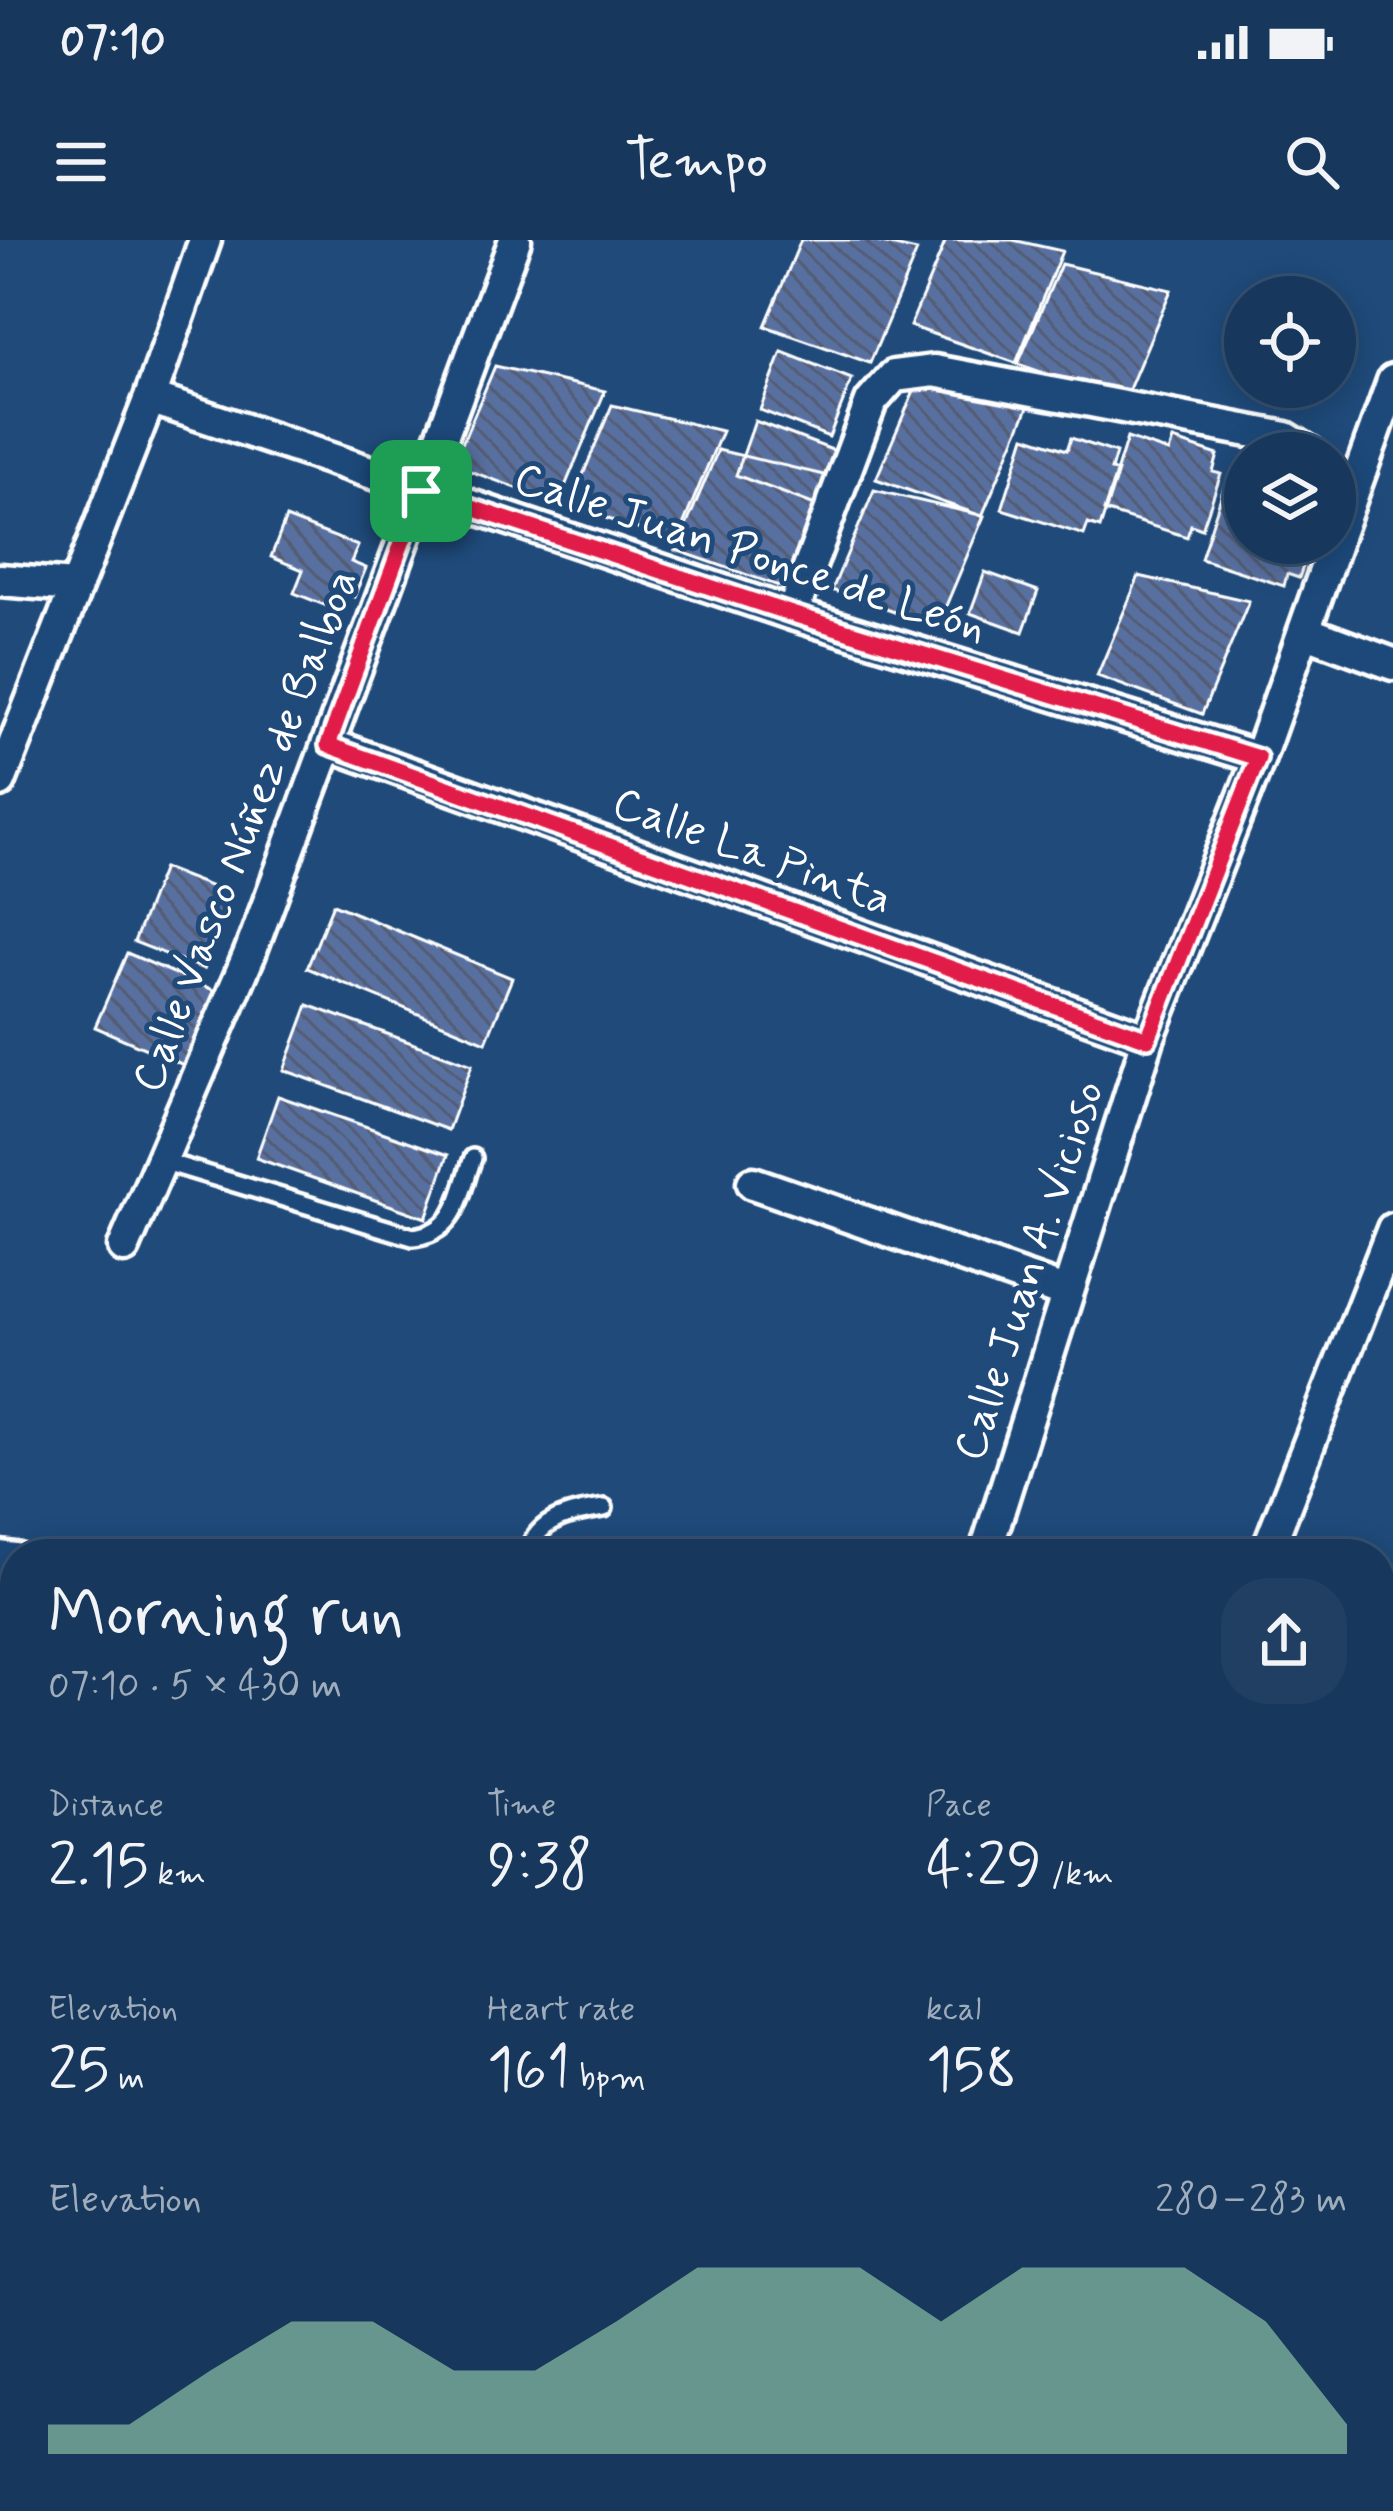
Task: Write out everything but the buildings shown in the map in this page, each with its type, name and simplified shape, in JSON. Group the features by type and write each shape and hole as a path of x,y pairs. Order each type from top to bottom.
{"street":[{"path":"0,781 150,398 205,240"},
{"name":"Calle Vasco Núñez de Balboa","path":"124,1247 250,953 515,240"},
{"path":"792,614 871,402 894,376 934,371 1254,432"},
{"name":"Calle Juan A. Vicioso","path":"1356,456 1393,382"},
{"name":"Calle Juan Ponce de León","path":"150,398 792,614 1258,758"},
{"name":"Calle Juan A. Vicioso","path":"990,1539 1148,1039 1328,564"},
{"path":"0,580 74,586"},
{"path":"1304,631 1393,664"},
{"name":"Calle La Pinta","path":"328,745 1148,1039"},
{"path":"753,1183 1067,1293"},
{"path":"1272,1539 1393,1229"}],"lane":[{"path":"162,1161 413,1238 432,1235 449,1223 473,1158"},
{"path":"532,1539 564,1514 604,1508"}],"route":[{"path":"421,491 792,614 1258,758 1148,1039 328,745 421,491"}]}
